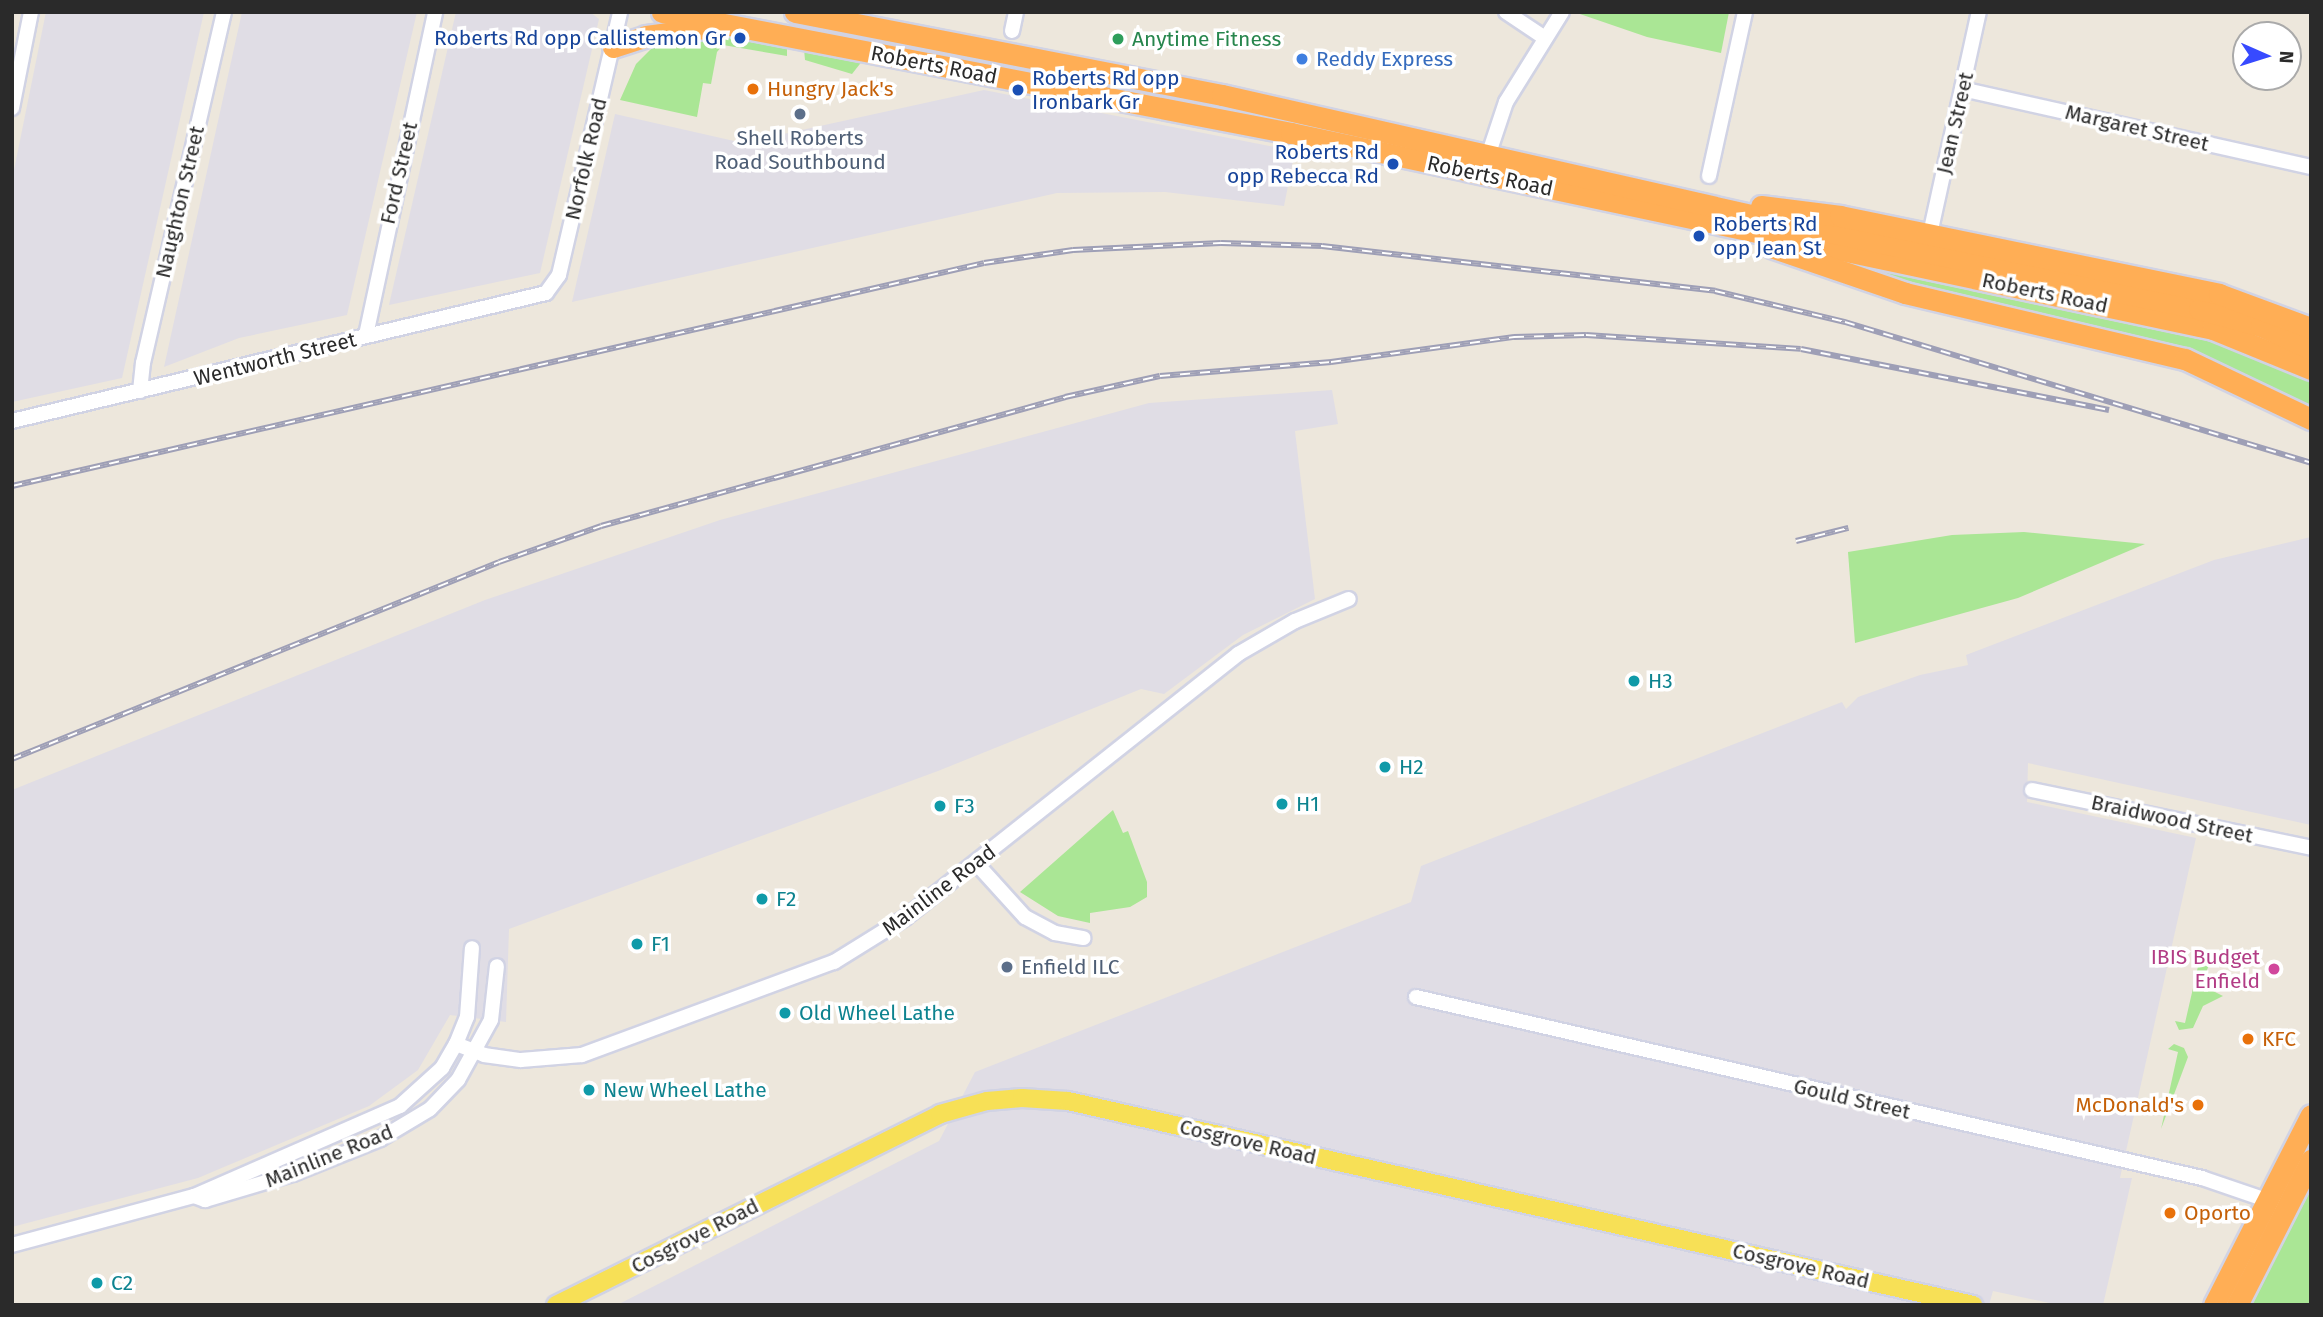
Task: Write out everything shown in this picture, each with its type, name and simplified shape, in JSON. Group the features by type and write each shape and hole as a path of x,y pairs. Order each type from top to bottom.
{"highway":[{"name":"Roberts Road","path":"662,12 1696,203 2213,329 2311,369"},
{"name":"Roberts Road","path":"795,12 1185,87 1707,224 1889,252 2210,312 2261,326 2311,349"},
{"path":"613,47 646,36 727,25"},
{"path":"1696,203 1800,210 1930,234 2219,294 2311,328"},
{"path":"1707,224 1905,293 2185,359 2311,419"},
{"path":"2237,1305 2311,1115"},
{"path":"2214,1305 2277,1203 2311,1160"}],"main road":[{"name":"Cosgrove Road","path":"556,1305 940,1114 987,1101 1022,1098 1068,1101 1973,1305"}],"street":[{"path":"12,108 32,12"},
{"name":"Naughton Street","path":"140,391 143,363 224,12"},
{"name":"Ford Street","path":"366,335 435,12"},
{"name":"Norfolk Road","path":"538,296 550,290 559,275 620,12"},
{"path":"1012,31 1016,12"},
{"path":"1506,12 1545,38"},
{"path":"1486,164 1506,102 1562,12"},
{"path":"1709,176 1745,12"},
{"name":"Jean Street","path":"1930,234 1979,12"},
{"name":"Margaret Street","path":"1962,89 2311,167"},
{"name":"Wentworth Street","path":"12,421 538,296"},
{"name":"Mainline Road","path":"456,1044 475,1052 521,1060 582,1055 782,984 875,939 976,863 1238,654 1295,621 1349,599"},
{"name":"Braidwood Street","path":"2032,790 2311,848"},
{"path":"976,863 1026,918 1055,933 1084,938"},
{"name":"Mainline Road","path":"12,1245 194,1196 400,1106 442,1068 456,1044 467,1017 472,948"},
{"name":"Mainline Road","path":"194,1196 205,1200 293,1174 380,1139 430,1109 458,1080 491,1020 497,966"},
{"name":"Gould Street","path":"1416,997 2202,1178 2277,1203"}],"shaded area":[{"path":"46,12 204,12 122,378 12,402 12,180"},
{"path":"242,12 417,12 347,315 239,338 164,367"},
{"path":"456,12 590,12 599,19 540,273 389,305"},
{"path":"984,90 1295,151 1284,206 1165,192 1057,193 572,302 615,114 743,143"},
{"path":"1332,390 1338,424 1295,431 1315,599 1243,635 1164,694 1141,689 938,771 509,929 506,1022 450,1015 418,1070 369,1106 198,1178 12,1227 12,790 485,600 720,520 1149,403"},
{"path":"2311,537 2311,825 2028,763 2027,802 2196,838 2120,1178 2132,1178 2103,1305 2059,1305 1993,1291 1989,1305 617,1305 939,1141 975,1072 1411,902 1421,866 1842,702 1846,709 1858,697 1920,675 1968,665 1966,655 2214,560"}],"green space":[{"path":"1729,12 1721,53 1647,37 1577,13"},
{"path":"713,33 787,45 787,56 723,45 717,52 711,84 703,83 697,117 620,100 636,64 654,46 652,39"},
{"path":"855,33 1225,105 1349,132 1348,136 854,39"},
{"path":"804,49 863,60 852,74 805,60"},
{"path":"1818,256 2235,345 2311,380 2311,409 2219,364 1940,296"},
{"path":"2024,532 2145,544 2018,598 1855,643 1848,552 1952,535"},
{"path":"1113,810 1123,833 1128,831 1147,882 1147,897 1130,907 1090,913 1090,923 1058,916 1020,892"},
{"path":"2199,962 2209,965 2201,985 2223,996 2203,1006 2193,1028 2179,1030 2175,1021 2185,1023"},
{"path":"2174,1044 2184,1048 2188,1057 2161,1129 2178,1052 2168,1049"},
{"path":"2311,1189 2311,1305 2250,1305"}],"railway":[{"path":"12,486 984,263 1073,250 1221,243 1322,246 1715,291 1845,322 2311,463"},
{"path":"12,759 499,562 601,526 1065,397 1160,376 1331,362 1514,337 1586,335 1801,349 2109,410"},
{"path":"1796,541 1848,528"}],"place":[{"name":"Roberts Rd opp Callistemon Gr","path":"740,38"},
{"name":"Anytime Fitness","path":"1118,39"},
{"name":"Reddy Express","path":"1302,59"},
{"name":"Hungry Jack's","path":"753,89"},
{"name":"Roberts Rd opp Ironbark Gr","path":"1018,90"},
{"name":"Shell Roberts Road Southbound","path":"800,114"},
{"name":"Roberts Rd opp Rebecca Rd","path":"1393,164"},
{"name":"Roberts Rd opp Jean St","path":"1699,236"},
{"name":"H3","path":"1634,681"},
{"name":"H2","path":"1385,767"},
{"name":"H1","path":"1282,804"},
{"name":"F3","path":"940,806"},
{"name":"F2","path":"762,899"},
{"name":"F1","path":"637,944"},
{"name":"Enfield ILC","path":"1007,967"},
{"name":"IBIS Budget Enfield","path":"2274,969"},
{"name":"Old Wheel Lathe","path":"785,1013"},
{"name":"KFC","path":"2248,1039"},
{"name":"New Wheel Lathe","path":"589,1090"},
{"name":"McDonald's","path":"2198,1105"},
{"name":"Oporto","path":"2170,1213"},
{"name":"C2","path":"97,1283"}]}
